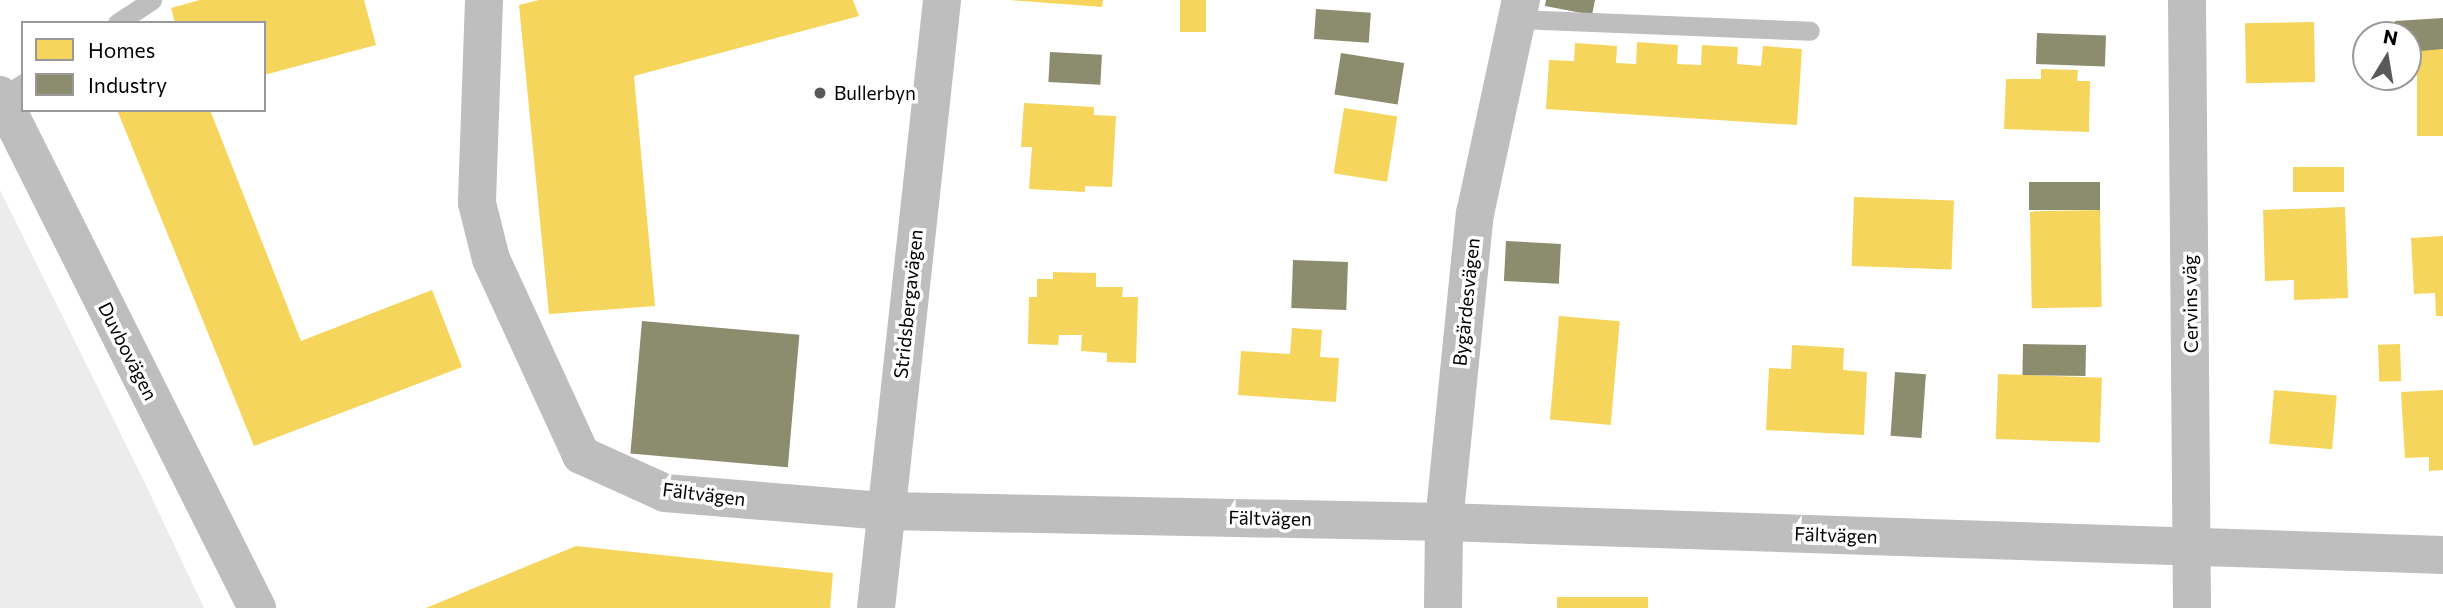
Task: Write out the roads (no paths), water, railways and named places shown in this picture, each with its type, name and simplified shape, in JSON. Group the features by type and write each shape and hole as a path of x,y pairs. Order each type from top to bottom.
{"street":[{"name":"Fältvägen","path":"484,0 477,203 491,259 581,455 664,493 885,511 1444,522 2443,555"},
{"name":"Stridsbergavägen","path":"876,608 942,0"},
{"name":"Cervins väg","path":"2187,0 2192,608"},
{"name":"Bygärdesvägen","path":"1443,608 1444,522 1475,214 1519,10"},
{"name":"Duvbovägen","path":"8,91 257,608"}],"lane":[{"path":"120,21 152,0"},
{"path":"1519,10 1810,31"}],"place":[{"name":"Bullerbyn","path":"820,93"}]}
